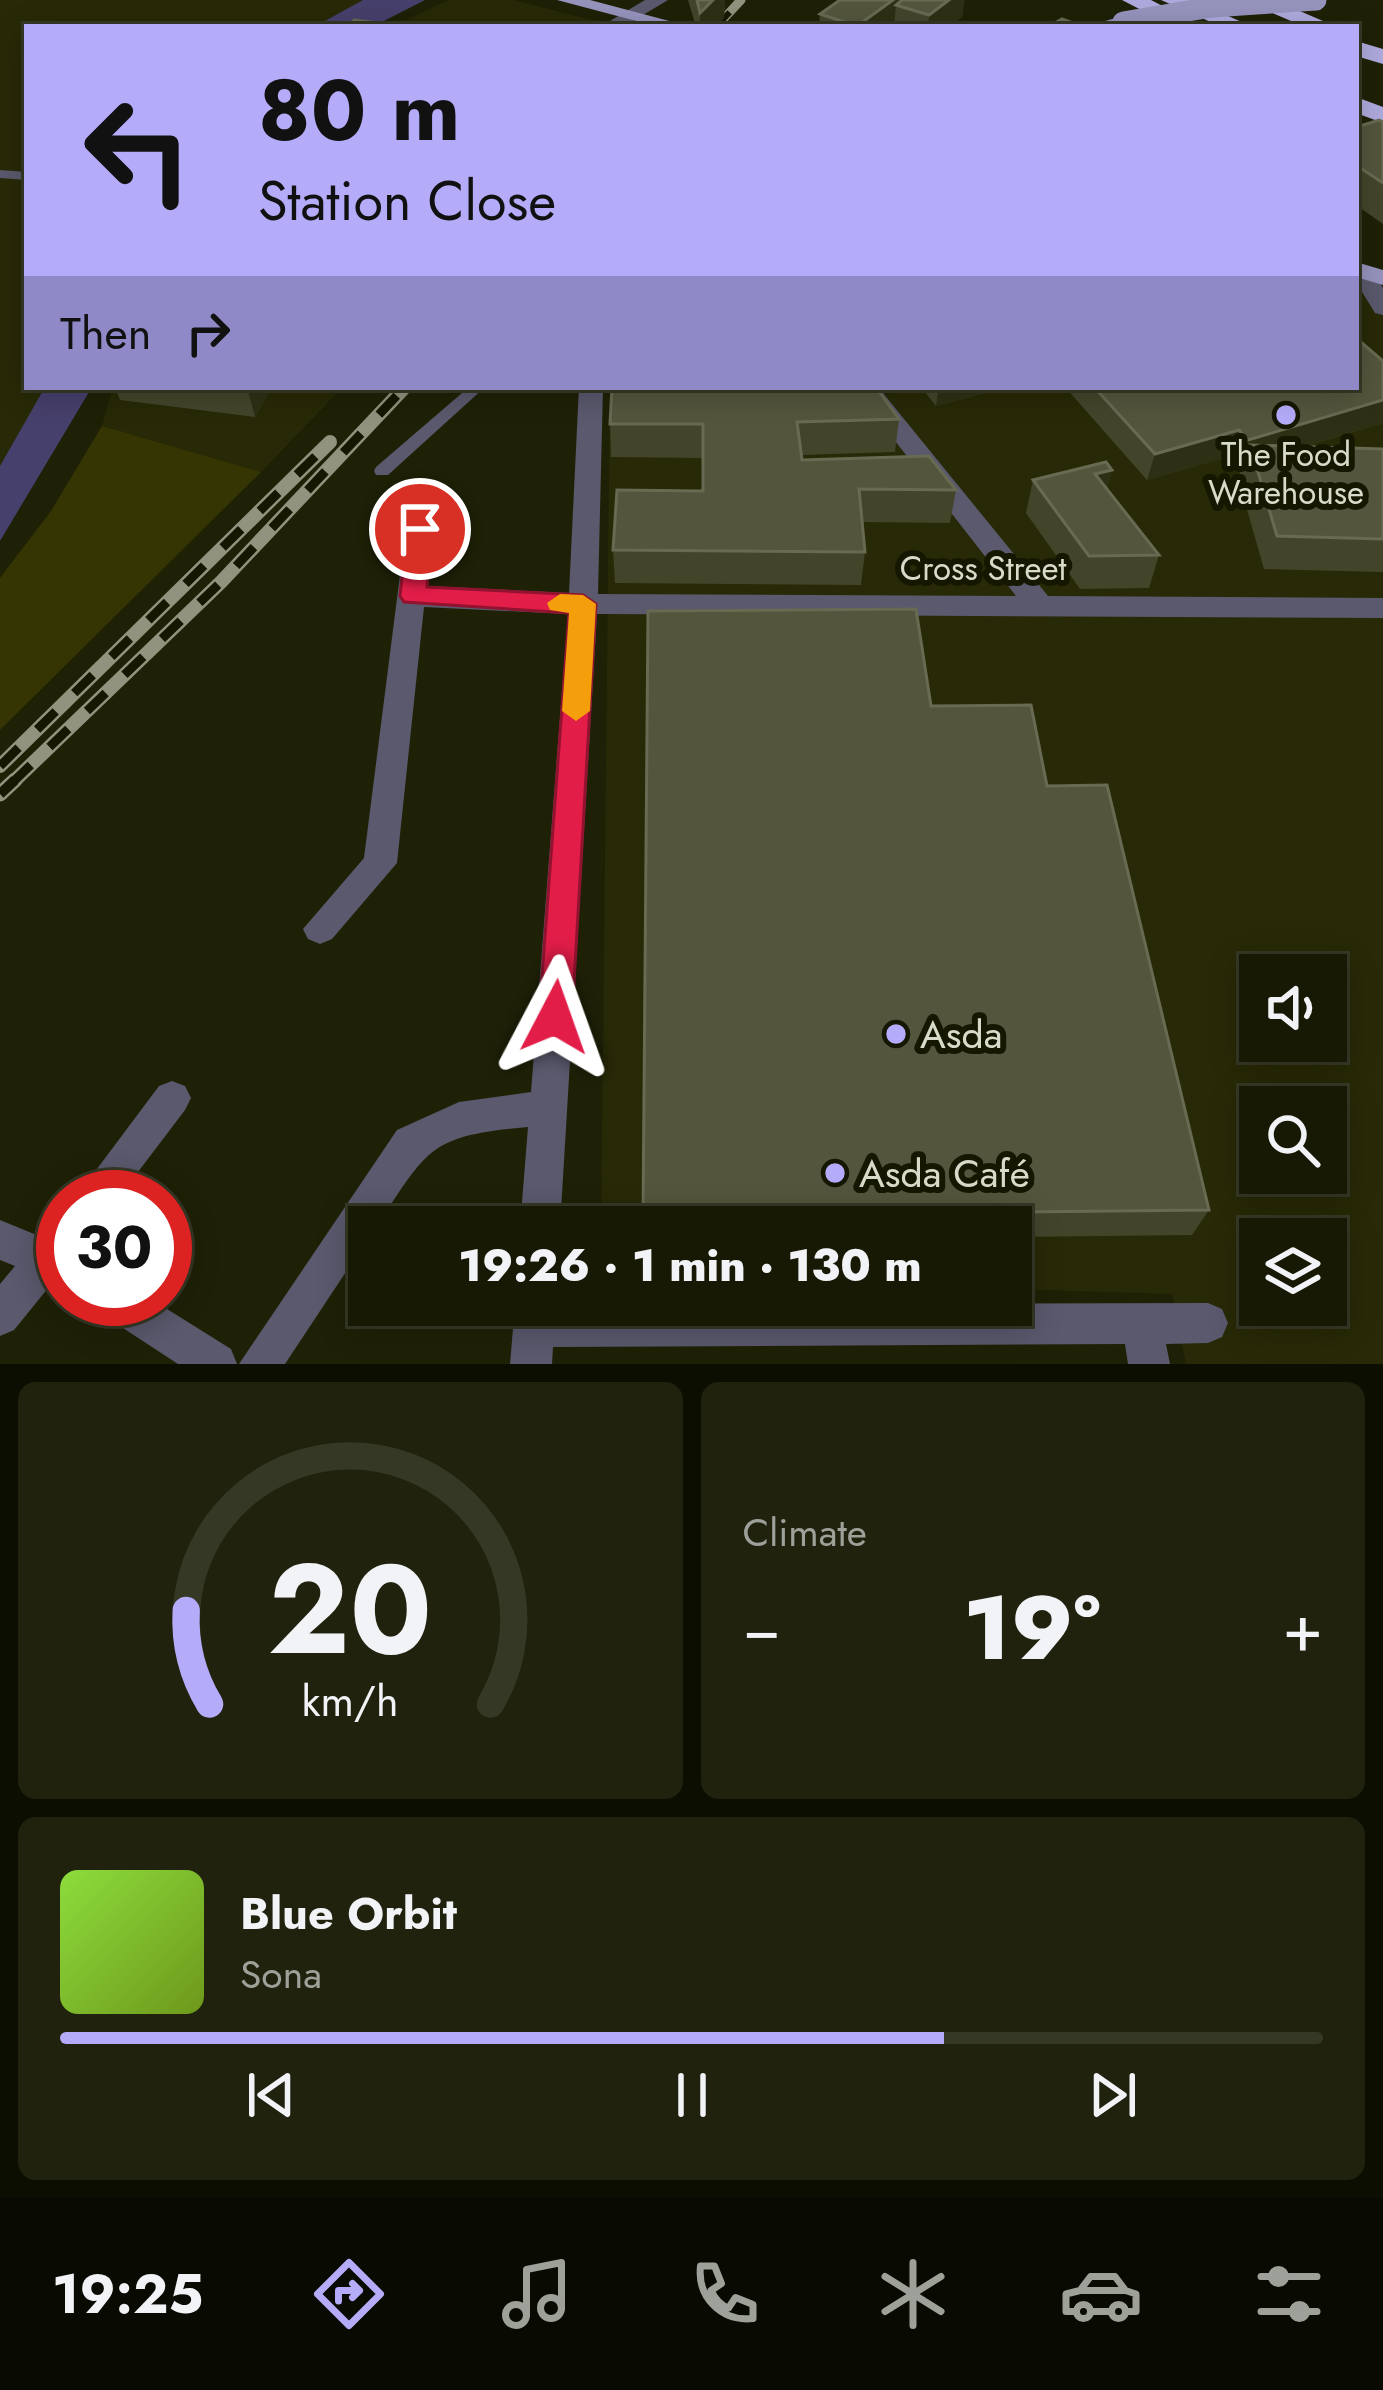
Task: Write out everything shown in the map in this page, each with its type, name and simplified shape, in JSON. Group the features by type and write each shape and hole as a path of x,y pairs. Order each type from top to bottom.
{"highway":[{"path":"1172,0 1234,24"},
{"path":"1228,0 1291,24"},
{"path":"1252,0 1318,24"},
{"path":"1128,11 1179,24"}],"main road":[{"path":"566,0 670,24"},
{"path":"1100,24 1128,11 1316,0"}],"street":[{"path":"615,24 659,0"},
{"path":"1367,273 1383,308"},
{"path":"542,1206 583,604 591,390"},
{"path":"867,390 1038,603"},
{"path":"320,929 380,863 423,496"},
{"name":"Cross Street","path":"413,596 583,604 1383,608"},
{"path":"116,1170 172,1098"},
{"path":"260,1364 410,1144 431,1127 459,1117 549,1108"},
{"path":"0,1240 36,1249"},
{"path":"0,1316 36,1278"},
{"path":"1142,1323 1149,1364"},
{"path":"533,1332 1208,1323"},
{"path":"156,1326 216,1364"}],"lane":[{"path":"382,471 475,390"}],"shaded area":[{"path":"0,0 401,0 352,24 24,24 24,390 65,390 0,499"},
{"path":"363,0 425,0 378,24 319,24"},
{"path":"448,0 513,0 608,24 398,24"},
{"path":"1359,288 1383,298 1383,1364 1186,1364 1172,1294 1032,1290 1032,1206 601,1206 610,390 1359,390"},
{"path":"43,390 90,390 0,541 0,466"},
{"path":"112,390 340,390 261,472 102,426"},
{"path":"102,426 261,472 0,730 0,578 51,511"}],"building":[{"path":"697,0 713,0 700,13"},
{"path":"840,0 893,0 860,24 820,14"},
{"path":"902,0 949,0 929,15 896,5"},
{"path":"1383,122 1383,183 1359,167 1359,126"},
{"path":"1359,341 1383,361 1383,400 1248,440 1239,430 1155,454 1097,390 1359,390"},
{"path":"612,390 878,390 899,419 797,422 802,460 929,456 956,490 859,489 865,552 613,550 617,490 703,491 703,424 610,424"},
{"path":"1250,445 1383,449 1383,539 1277,536"},
{"path":"1106,462 1112,470 1095,474 1159,555 1089,556 1033,480"},
{"name":"Asda","path":"916,609 931,706 1031,705 1047,786 1107,785 1209,1210 643,1206 648,611"}],"railway":[{"path":"719,24 741,0"},
{"path":"12,783 221,582 402,390"},
{"path":"0,766 330,442"},
{"path":"0,794 15,780"}],"slow traffic":[{"path":"560,603 583,604 576,711"}],"place":[{"name":"The Food Warehouse","path":"1286,415"},
{"name":"Asda","path":"896,1034"},
{"name":"Asda Café","path":"835,1173"}],"route":[{"path":"420,529 413,596 583,604 555,1017"}]}
